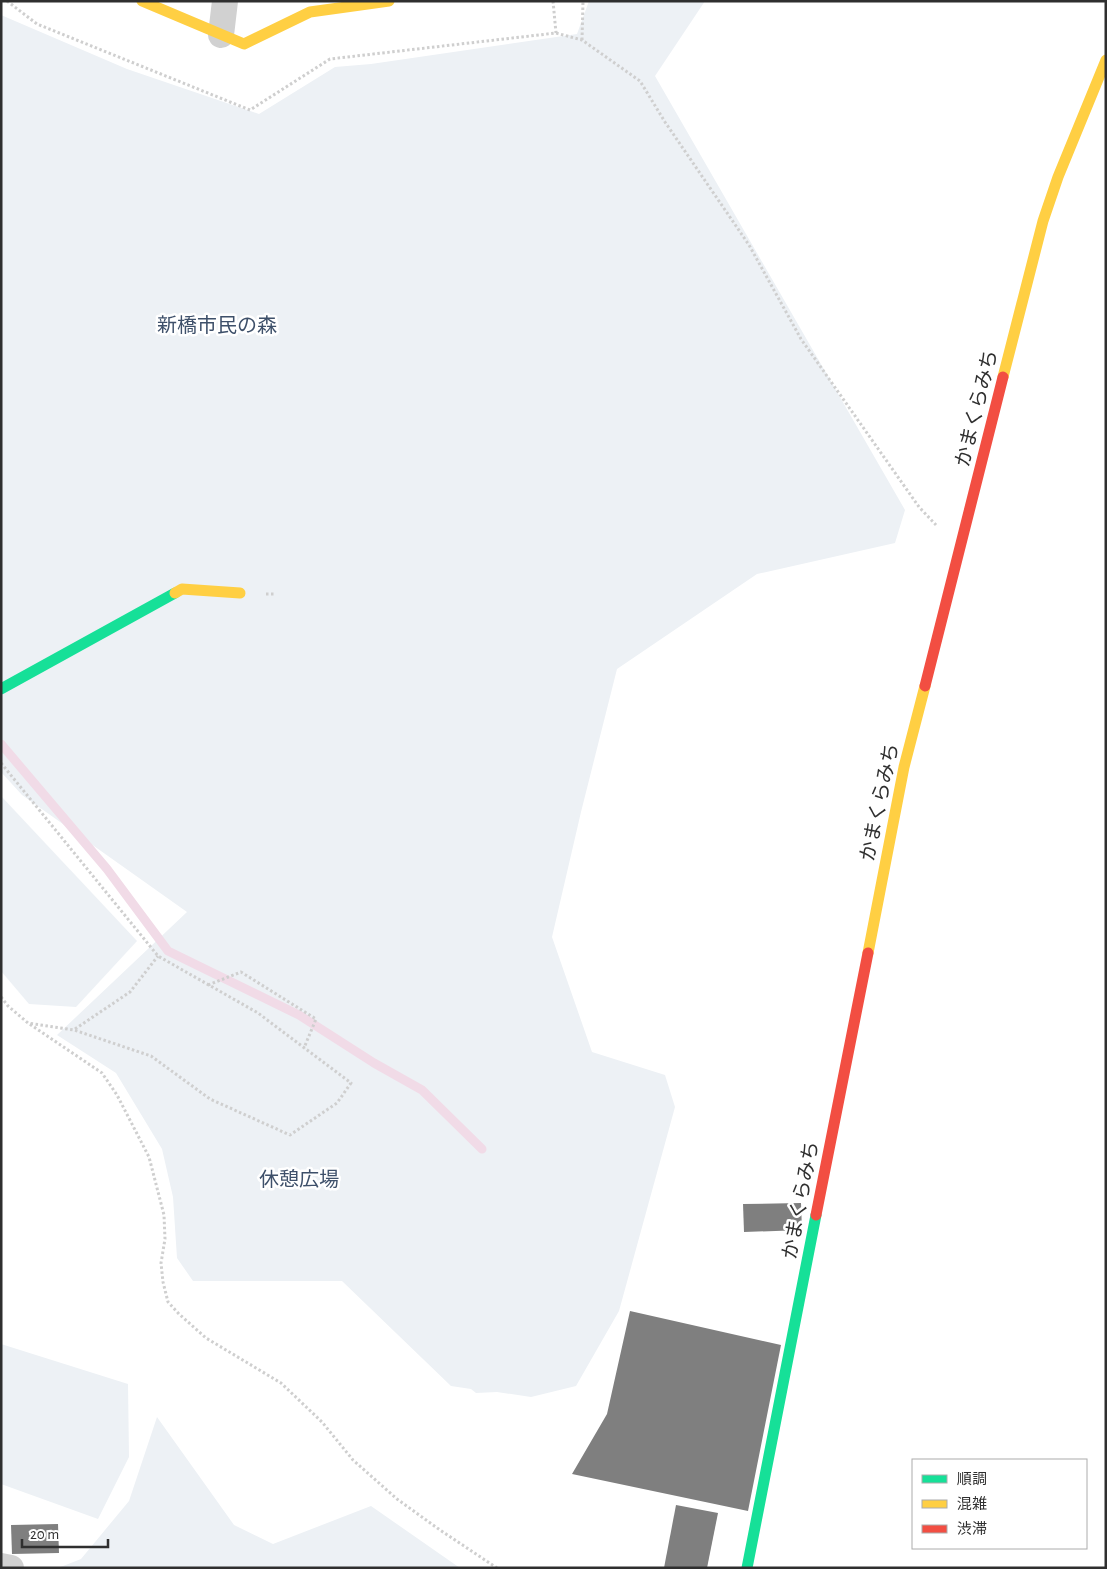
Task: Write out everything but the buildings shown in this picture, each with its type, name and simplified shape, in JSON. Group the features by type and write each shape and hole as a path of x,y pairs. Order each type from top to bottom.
{"main road":[{"path":"142,1 244,44 310,12 381,2"},
{"name":"かまくらみち","path":"747,1568 904,767 1050,198 1106,60"},
{"path":"1,688 182,589 240,593"}],"street":[{"path":"221,35 225,1"},
{"path":"1,1566 11,1568"}],"path":[{"path":"7,1 37,24 250,110 330,59 556,33 582,40 640,82 749,245 801,339 919,507 959,549"},
{"path":"553,1 556,33"},
{"path":"582,40 583,1"},
{"path":"1,764 158,956 258,1013 351,1082 337,1104 290,1135 210,1099 151,1056 74,1030 28,1023"},
{"path":"74,1030 130,992 158,956"},
{"path":"208,985 241,972 316,1019 304,1048"},
{"path":"1,997 8,1006 28,1023 102,1073 117,1095 149,1157 164,1215 166,1239 161,1263 168,1302 206,1338 282,1383 322,1422 353,1460 397,1499 497,1568"}],"green space":[{"path":"589,1 705,1 655,76 905,510 895,543 757,574 617,669 552,937 592,1052 665,1075 675,1107 619,1311 576,1386 531,1397 497,1392 476,1393 471,1389 451,1386 342,1281 193,1281 177,1258 173,1197 162,1149 116,1073 57,1035 187,912 22,795 1,772 1,15 127,69 259,114 335,67 371,64 577,34"},
{"path":"1,796 137,941 76,1007 29,1004 1,971"},
{"path":"1,1344 128,1384 129,1457 98,1519 1,1484"},
{"path":"157,1417 234,1525 273,1544 371,1506 460,1568 58,1568 81,1559 129,1501"}],"waterway":[{"path":"1,744 107,869 168,951 299,1015 374,1063 422,1090 482,1149"}],"traffic: fast":[{"path":"1,689 175,593"},
{"path":"747,1568 816,1215"}],"traffic: slow":[{"path":"142,1 244,44 310,12 389,1"},
{"path":"1003,377 1043,221 1058,177 1106,60"},
{"path":"175,593 182,589 240,593"},
{"path":"868,953 904,767 925,686"}],"traffic: jam":[{"path":"925,686 1003,377"},
{"path":"816,1215 868,953"}],"park label":[{"name":"新橋市民の森","path":"217,325"},
{"name":"休憩広場","path":"299,1179"}]}
